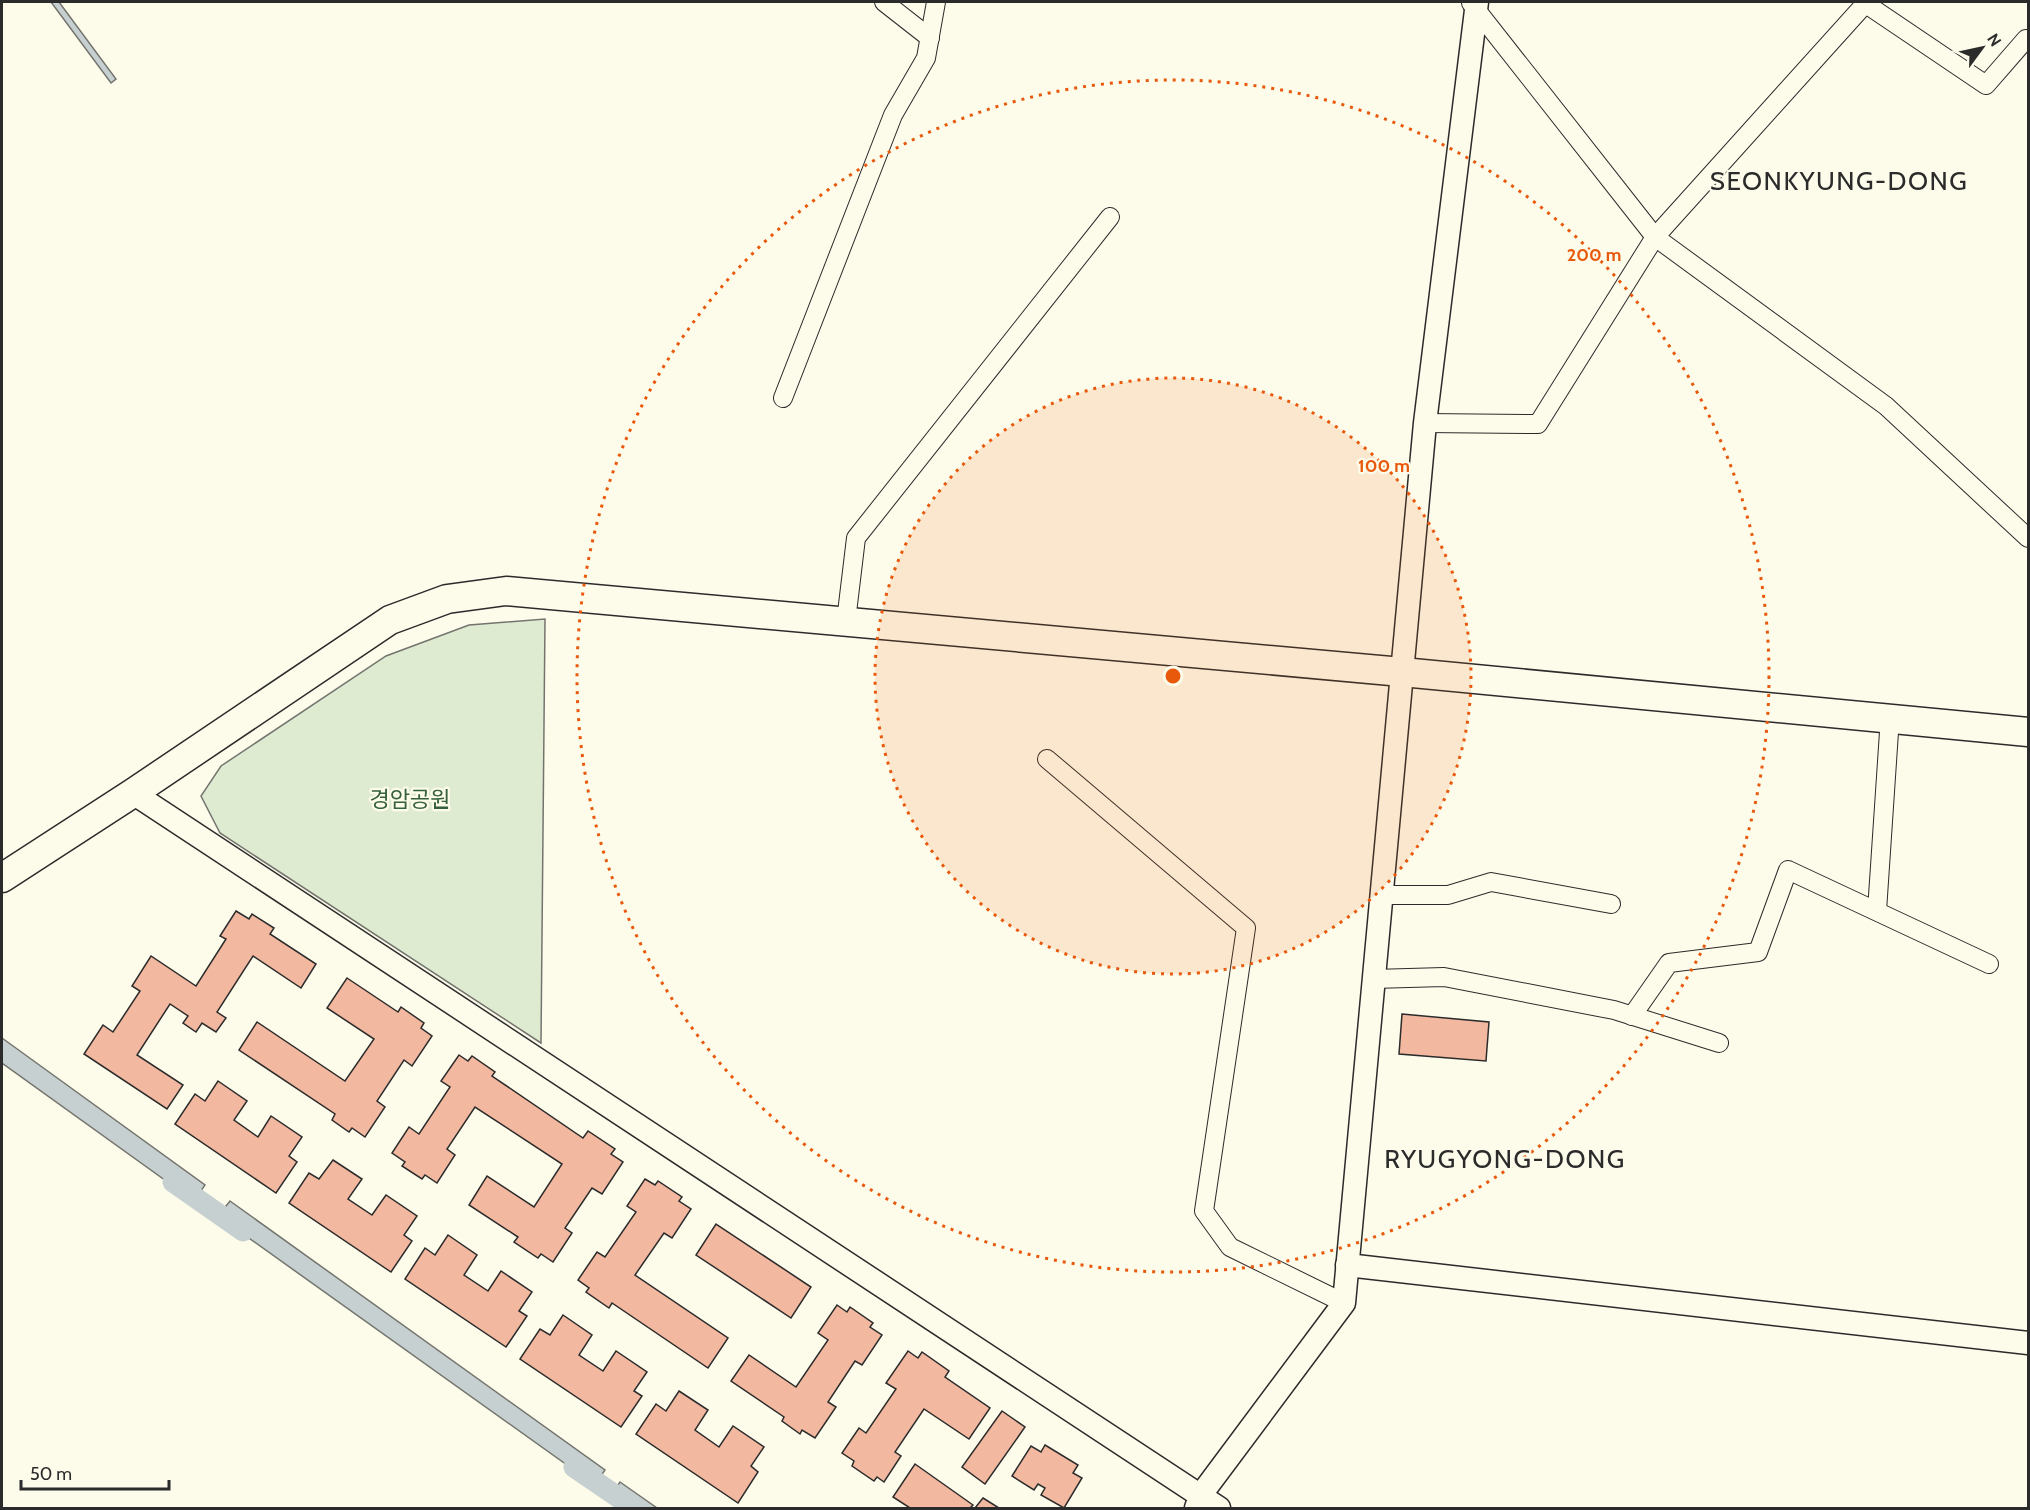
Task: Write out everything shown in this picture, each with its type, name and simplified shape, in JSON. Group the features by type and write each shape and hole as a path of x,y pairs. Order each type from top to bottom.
{"main road":[{"path":"2,878 390,620 447,599 506,591 1890,717 2028,732"}],"street":[{"path":"884,2 930,38"},
{"path":"783,398 893,115 926,58 936,2"},
{"path":"1425,423 1538,424 1655,237 1864,3 1986,85 2028,39"},
{"path":"1474,4 1655,237 1886,406 2028,538"},
{"path":"1198,1502 1344,1303 1425,423 1474,4"},
{"path":"846,621 856,538 1110,217"},
{"path":"1877,910 1890,717"},
{"path":"1047,759 1246,928 1204,1211 1230,1247 1344,1303"},
{"path":"133,793 1198,1502 1219,1509"},
{"path":"1632,1016 1669,963 1758,952 1788,870 1989,964"},
{"path":"1381,895 1448,895 1491,882 1611,904"},
{"path":"1373,979 1444,977 1614,1010 1719,1042"},
{"path":"1347,1265 2028,1343"}],"green space":[{"name":"경암공원","path":"545,619 541,1043 220,833 201,796 221,766 386,656 469,625"}],"shaded area":[{"path":"51,2 59,2 116,79 111,83"},
{"path":"2,1038 205,1185 194,1201 2,1063"},
{"path":"230,1201 605,1470 595,1485 218,1216"},
{"path":"620,1482 657,1508 628,1508 610,1496"}],"building":[{"path":"236,911 249,919 252,914 274,928 270,934 316,964 301,988 253,956 217,1012 226,1018 216,1032 202,1023 196,1032 183,1023 188,1016 170,1004 137,1055 183,1085 167,1109 84,1054 103,1025 113,1032 140,991 132,986 151,956 196,986 226,939 220,936"},
{"path":"347,978 398,1012 401,1007 424,1023 421,1028 432,1036 412,1066 404,1060 377,1101 385,1107 365,1137 352,1128 349,1132 332,1120 335,1114 239,1050 257,1022 345,1081 374,1039 327,1008"},
{"path":"1402,1014 1489,1022 1486,1061 1399,1054"},
{"path":"459,1055 468,1061 472,1056 495,1072 492,1076 583,1138 588,1131 615,1149 611,1154 623,1162 602,1194 592,1188 565,1228 572,1233 553,1262 541,1254 538,1258 514,1242 518,1237 469,1205 487,1176 534,1207 562,1164 475,1107 447,1149 455,1155 437,1183 425,1175 422,1179 402,1166 405,1162 392,1153 409,1127 419,1134 450,1087 441,1081"},
{"path":"218,1081 247,1101 234,1120 258,1137 271,1116 302,1137 289,1156 297,1162 276,1193 175,1124 195,1094 205,1101"},
{"path":"333,1160 362,1179 348,1199 372,1215 386,1195 417,1216 404,1235 412,1241 391,1272 289,1203 309,1173 319,1179"},
{"path":"645,1179 655,1185 658,1181 682,1197 679,1201 691,1209 672,1238 664,1233 635,1275 728,1338 708,1368 612,1303 609,1308 586,1292 589,1288 578,1280 597,1252 605,1257 636,1212 627,1206"},
{"path":"716,1224 811,1287 791,1318 696,1255"},
{"path":"448,1235 477,1255 464,1275 488,1291 501,1271 532,1292 519,1311 527,1316 506,1347 405,1279 425,1248 435,1255"},
{"path":"837,1305 847,1312 850,1307 873,1323 870,1327 882,1335 862,1365 855,1361 828,1402 836,1407 815,1438 802,1430 800,1434 782,1421 784,1417 731,1381 749,1355 796,1387 828,1340 818,1333"},
{"path":"563,1315 592,1335 579,1355 603,1371 616,1351 647,1372 634,1391 642,1396 621,1427 520,1359 540,1329 550,1335"},
{"path":"908,1351 918,1358 922,1352 949,1371 945,1377 990,1408 969,1439 924,1409 895,1452 901,1456 884,1482 877,1477 874,1481 852,1466 854,1461 842,1453 859,1428 866,1433 896,1389 886,1383"},
{"path":"679,1391 708,1410 695,1430 719,1447 733,1426 764,1447 751,1466 758,1472 738,1503 636,1434 656,1404 666,1411"},
{"path":"1002,1411 1025,1427 985,1484 962,1467"},
{"path":"1045,1445 1078,1465 1073,1473 1082,1478 1064,1508 1041,1495 1045,1488 1038,1484 1034,1490 1012,1476 1031,1446 1041,1452"},
{"path":"915,1464 973,1505 970,1508 910,1508 893,1497"},
{"path":"983,1498 999,1508 975,1508"}],"waterway":[{"path":"173,1182 243,1231"},
{"path":"574,1467 634,1508"}],"district":[{"name":"SEONKYUNG-DONG","path":"1839,181"},
{"name":"RYUGYONG-DONG","path":"1505,1159"}]}
